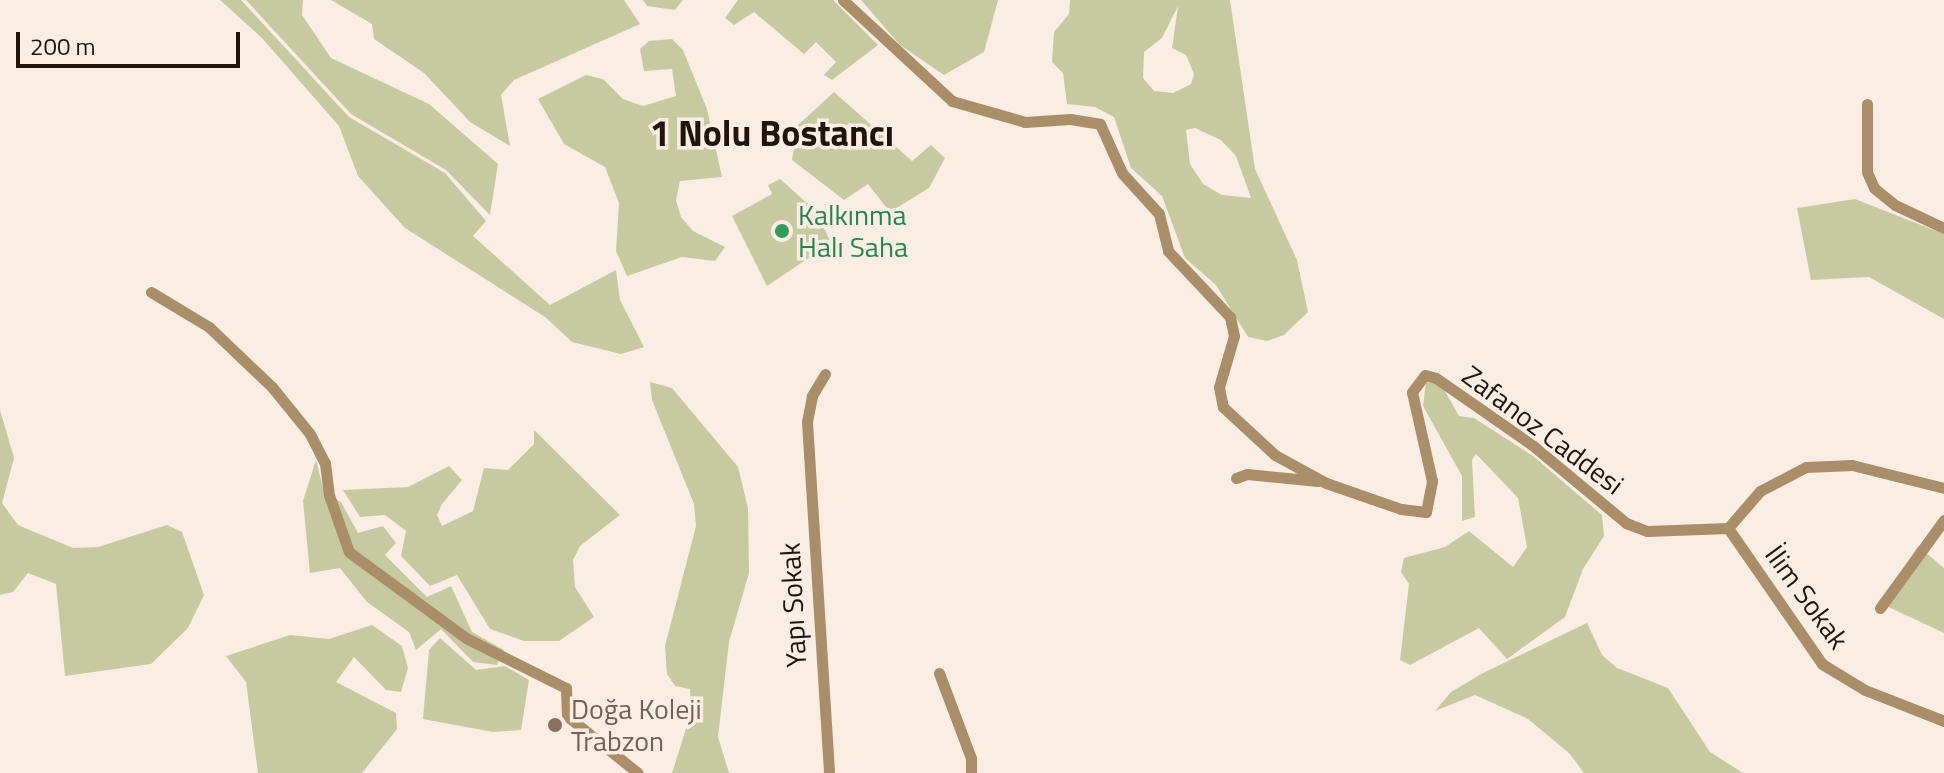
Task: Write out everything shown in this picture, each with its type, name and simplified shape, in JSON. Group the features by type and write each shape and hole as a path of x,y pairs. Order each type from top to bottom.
{"street":[{"name":"Zafanoz Caddesi","path":"843,0 952,101 1025,122 1070,119 1100,124 1122,173 1159,214 1168,251 1230,317 1234,336 1219,387 1223,407 1275,455 1326,483 1426,512 1432,481 1412,392 1425,375 1436,378 1531,444 1626,523 1671,533 1728,528"},
{"path":"1867,104 1867,172 1874,188 1895,205 1944,228"},
{"path":"151,292 228,344 310,434 325,463 329,495 349,552 466,638 566,688 567,716 638,773"},
{"name":"Yapı Sokak","path":"825,374 809,405 808,433 829,773"},
{"path":"1728,528 1760,491 1806,467 1852,465 1944,488"},
{"path":"1236,478 1260,475 1326,483"},
{"path":"1880,608 1944,520"},
{"name":"İlim Sokak","path":"1728,528 1822,664 1865,690 1944,721"},
{"path":"939,673 971,758 971,773"}],"green space":[{"path":"220,0 241,0 349,117 445,173 486,221 473,236 550,305 616,270 620,300 644,347 621,354 572,342 545,317 405,228 358,176 339,126 262,38"},
{"path":"246,0 303,0 302,15 331,58 429,104 498,164 490,215 446,170 351,114"},
{"path":"331,0 624,0 640,24 514,80 501,95 510,146 470,122 424,73 374,39 372,24"},
{"path":"643,0 683,0 675,10 647,6"},
{"path":"738,0 833,0 878,45 832,80 824,75 836,62 816,42 804,54 754,12 734,25 725,18"},
{"path":"861,0 998,0 984,52 944,75 900,45"},
{"path":"1070,0 1230,0 1255,169 1297,260 1308,312 1284,335 1267,341 1248,337 1216,285 1185,258 1162,196 1131,168 1114,117 1095,107 1067,104 1063,73 1052,62 1054,32 1069,14","holes":["1178,6 1172,48 1186,55 1194,74 1191,84 1173,93 1154,91 1143,78 1144,52 1162,38","1195,128 1221,140 1236,156 1251,198 1222,195 1203,184 1190,164 1186,130"]},
{"path":"672,39 683,50 707,109 722,177 680,181 676,200 681,217 693,231 725,247 715,261 682,257 627,276 616,251 619,203 605,167 564,144 538,99 586,75 603,79 623,99 643,106 676,96 672,69 644,71 640,49 649,41"},
{"path":"834,92 912,161 931,145 945,158 929,188 890,212 868,184 844,200 792,160 798,125"},
{"name":"Kalkınma Halı Saha","path":"780,179 816,211 831,243 767,286 732,216 772,194 768,185"},
{"path":"1855,199 1944,234 1944,319 1869,277 1811,280 1797,208"},
{"path":"650,382 672,388 738,467 748,508 749,573 729,642 718,737 729,773 672,773 691,713 690,689 675,686 667,674 665,646 696,526 694,504 652,400"},
{"path":"1426,382 1441,384 1459,416 1474,418 1533,456 1602,515 1604,536 1583,569 1565,617 1507,659 1479,628 1410,665 1400,660 1409,584 1401,572 1404,558 1445,547 1469,531 1513,567 1527,547 1518,498 1476,454 1472,460 1475,517 1462,521 1462,476 1423,406"},
{"path":"0,410 14,458 2,503 18,525 73,548 98,547 167,525 182,532 204,595 188,628 151,664 65,676 56,584 28,573 13,592 0,595"},
{"path":"534,430 620,515 580,546 573,560 575,587 594,617 559,641 524,641 490,629 457,575 430,586 401,556 406,531 385,515 360,517 343,490 408,487 449,466 462,480 437,515 442,526 473,511 484,468 508,470 534,444"},
{"path":"316,460 324,492 341,502 358,533 383,526 396,543 385,555 427,597 451,586 472,632 504,650 497,665 473,662 441,629 416,650 409,632 367,602 340,568 310,573 303,501"},
{"path":"1918,546 1944,568 1944,633 1882,604"},
{"path":"1587,623 1602,655 1617,668 1668,688 1710,752 1743,773 1584,773 1570,754 1528,719 1475,695 1435,711 1451,692 1483,673"},
{"path":"372,625 402,646 408,668 401,692 386,690 354,657 336,682 396,713 397,729 362,773 258,773 246,682 226,656 290,635 329,639"},
{"path":"440,638 476,670 505,666 529,680 521,730 493,732 423,719 429,650"}],"place":[{"name":"Kalkınma Halı Saha","path":"782,231"},
{"name":"Doğa Koleji Trabzon","path":"555,725"}],"district":[{"name":"1 Nolu Bostancı","path":"772,133"}]}
